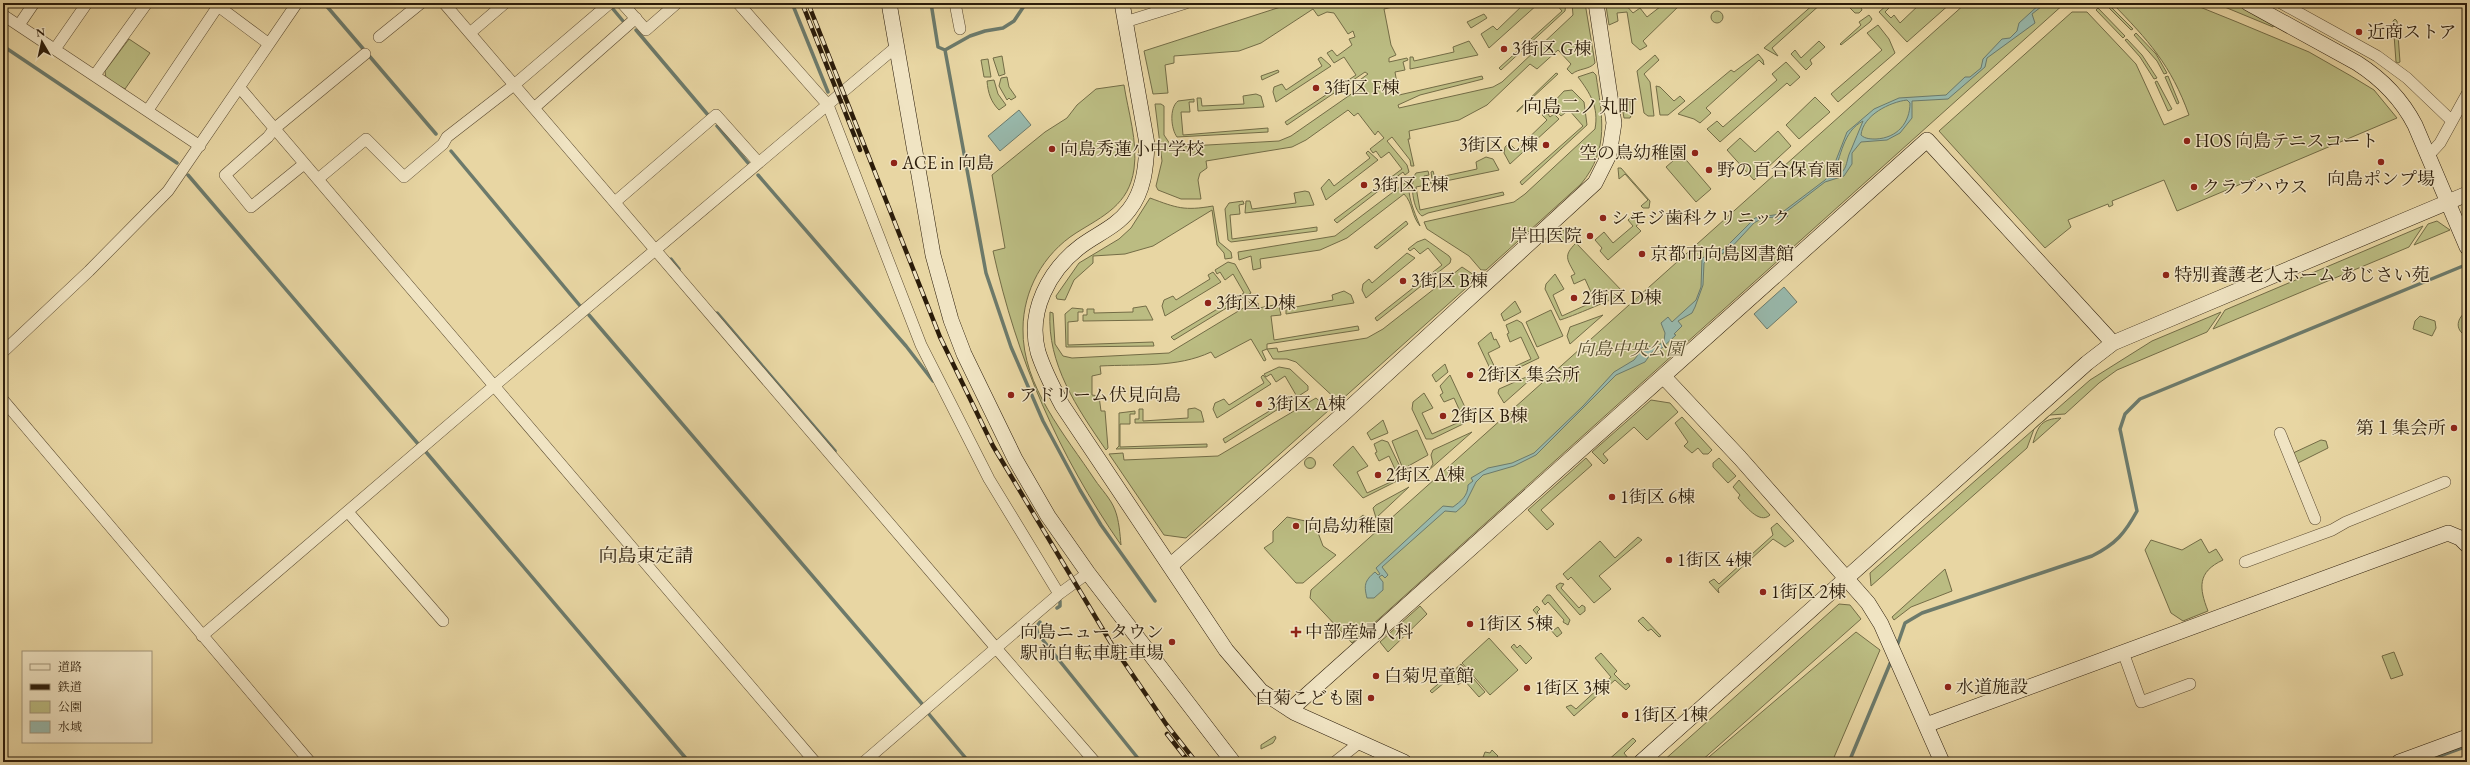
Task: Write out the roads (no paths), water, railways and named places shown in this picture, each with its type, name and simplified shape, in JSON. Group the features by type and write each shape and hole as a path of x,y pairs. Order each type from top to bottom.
{"street":[{"path":"19,26 34,3"},
{"path":"55,49 87,3"},
{"path":"95,75 147,3"},
{"path":"3,352 155,206 200,146 297,3"},
{"path":"380,37 421,3"},
{"path":"444,3 1095,762"},
{"path":"470,33 505,3"},
{"path":"318,179 366,140 404,177 443,144 447,137 514,85 610,3"},
{"path":"622,3 646,30 677,3"},
{"path":"738,3 828,105 924,352 989,479 1059,594"},
{"path":"889,3 933,255 951,320 964,354 1015,459 1048,516 1088,573 1233,762"},
{"path":"956,3 960,29"},
{"path":"1122,3 1147,144 1141,188 1130,210 1112,227 1081,246 1058,265 1041,299 1036,315 1035,332 1040,358 1062,405 1226,650 1261,691 1290,710 1359,743 1404,762"},
{"path":"1125,22 1162,7 1186,3"},
{"path":"1170,566 1342,415 1595,183 1609,155 1614,123 1596,3"},
{"path":"2248,3 2373,73 2393,92 2405,106 2467,247"},
{"path":"2281,3 2377,56 2400,72 2452,121"},
{"path":"148,110 216,5 269,44"},
{"path":"3,15 200,146"},
{"path":"2298,30 2307,17"},
{"path":"534,108 636,18"},
{"path":"202,636 494,386 896,47"},
{"path":"304,164 252,207 225,175 268,137 274,129 365,54"},
{"path":"240,88 815,762"},
{"path":"2428,156 2440,143 2467,94"},
{"path":"615,202 716,115 758,162"},
{"path":"1290,710 1664,377 1927,140 2113,343"},
{"path":"1641,762 2087,363 2113,343 2467,194"},
{"path":"1664,377 1740,458 1868,603 1881,624 1942,762"},
{"path":"3,400 310,762"},
{"path":"2280,433 2315,519"},
{"path":"2245,562 2332,530 2346,522 2445,482"},
{"path":"348,512 443,621"},
{"path":"1926,725 2448,533 2460,538 2467,545"},
{"path":"864,762 1059,594 1088,573"},
{"path":"2122,652 2141,702 2190,684"},
{"path":"2399,762 2467,737"},
{"path":"1335,762 1359,743"}],"water":[{"path":"2041,3 2046,3 2032,14 2035,23 1987,58 1985,67 1948,99 1912,101 1912,118 1900,133 1887,140 1861,142 1852,153 1852,164 1844,176 1825,182 1786,212 1788,216 1779,221 1776,217 1763,218 1754,223 1728,251 1707,260 1704,263 1703,285 1695,307 1692,313 1678,321 1682,326 1674,334 1676,335 1662,348 1652,352 1645,362 1616,375 1536,455 1514,466 1483,475 1476,482 1465,504 1456,512 1445,511 1382,567 1388,575 1385,578 1382,575 1379,577 1383,582 1383,590 1374,598 1367,598 1365,587 1367,581 1375,572 1378,575 1380,574 1376,568 1443,506 1453,507 1461,500 1467,492 1468,485 1473,481 1471,478 1488,468 1512,463 1534,453 1583,406 1614,372 1634,360 1643,348 1659,345 1664,341 1665,333 1661,323 1668,317 1672,322 1696,300 1701,287 1702,258 1724,249 1755,218 1780,214 1825,180 1831,173 1847,132 1874,109 1899,98 1946,95 1965,77 1970,77 1981,68 1983,59 2002,39 2010,38 2017,31 2019,23","holes":["1907,100 1910,103 1908,117 1905,123 1896,132 1890,136 1876,139 1866,138 1861,135 1867,121 1878,111 1900,101","1863,121 1849,154 1845,168 1839,174 1835,176 1833,175 1847,138 1856,125"]},
{"path":"1019,110 1031,125 1000,151 988,136"},
{"path":"1784,287 1797,302 1767,329 1754,314"}],"waterway":[{"path":"324,3 436,134"},
{"path":"792,3 828,92"},
{"path":"931,3 938,47 945,50"},
{"path":"1026,3 1014,21 1003,28 985,31 970,36 945,50 986,273 1011,347 1043,421 1080,490 1101,525 1155,601"},
{"path":"613,9 623,21"},
{"path":"636,30 708,115"},
{"path":"3,46 177,163"},
{"path":"717,126 748,163"},
{"path":"451,151 581,307"},
{"path":"188,175 419,445"},
{"path":"758,175 906,346 933,381"},
{"path":"671,259 679,269"},
{"path":"1897,646 1905,623 1922,613 2092,556 2114,542 2124,532 2137,511 2120,429 2125,414 2140,399 2463,266"},
{"path":"717,313 835,451"},
{"path":"589,315 923,705"},
{"path":"426,452 689,762"},
{"path":"1057,608 1060,606 1060,601"},
{"path":"1040,622 1036,627 1038,634 1141,762"},
{"path":"1849,762 1892,659"},
{"path":"928,713 969,762"},
{"path":"2423,762 2467,746"}],"railway":[{"path":"802,3 860,150"},
{"path":"808,3 940,337 993,446 1111,643 1166,724 1196,762"},
{"path":"1167,734 1189,762"}],"place":[{"name":"近商ストア","path":"2359,32"},
{"name":"3街区 G棟","path":"1504,49"},
{"name":"3街区 F棟","path":"1316,88"},
{"name":"HOS 向島テニスコート","path":"2187,141"},
{"name":"3街区 C棟","path":"1546,145"},
{"name":"向島秀蓮小中学校","path":"1052,149"},
{"name":"空の鳥幼稚園","path":"1695,153"},
{"name":"向島ポンプ場","path":"2381,162"},
{"name":"ACE in 向島","path":"894,163"},
{"name":"野の百合保育園","path":"1709,170"},
{"name":"3街区 E棟","path":"1364,185"},
{"name":"クラブハウス","path":"2194,187"},
{"name":"シモジ歯科クリニック","path":"1603,218"},
{"name":"岸田医院","path":"1590,236"},
{"name":"京都市向島図書館","path":"1642,254"},
{"name":"特別養護老人ホーム あじさい苑","path":"2166,275"},
{"name":"3街区 B棟","path":"1403,281"},
{"name":"2街区 D棟","path":"1574,298"},
{"name":"3街区 D棟","path":"1208,303"},
{"name":"2街区 集会所","path":"1470,375"},
{"name":"アドリーム伏見向島","path":"1011,395"},
{"name":"3街区 A棟","path":"1259,404"},
{"name":"2街区 B棟","path":"1443,416"},
{"name":"第１集会所","path":"2454,428"},
{"name":"2街区 A棟","path":"1378,475"},
{"name":"1街区 6棟","path":"1612,497"},
{"name":"向島幼稚園","path":"1296,526"},
{"name":"1街区 4棟","path":"1669,560"},
{"name":"1街区 2棟","path":"1763,592"},
{"name":"1街区 5棟","path":"1470,624"},
{"name":"中部産婦人科","path":"1296,632"},
{"name":"向島ニュータウン 駅前自転車駐車場","path":"1172,642"},
{"name":"白菊児童館","path":"1376,676"},
{"name":"水道施設","path":"1948,687"},
{"name":"1街区 3棟","path":"1527,688"},
{"name":"白菊こども園","path":"1371,698"},
{"name":"1街区 1棟","path":"1625,715"}],"district":[{"name":"向島二ノ丸町","path":"1580,106"},
{"name":"向島東定請","path":"646,555"}],"park label":[{"name":"向島中央公園","path":"1630,349"}]}
